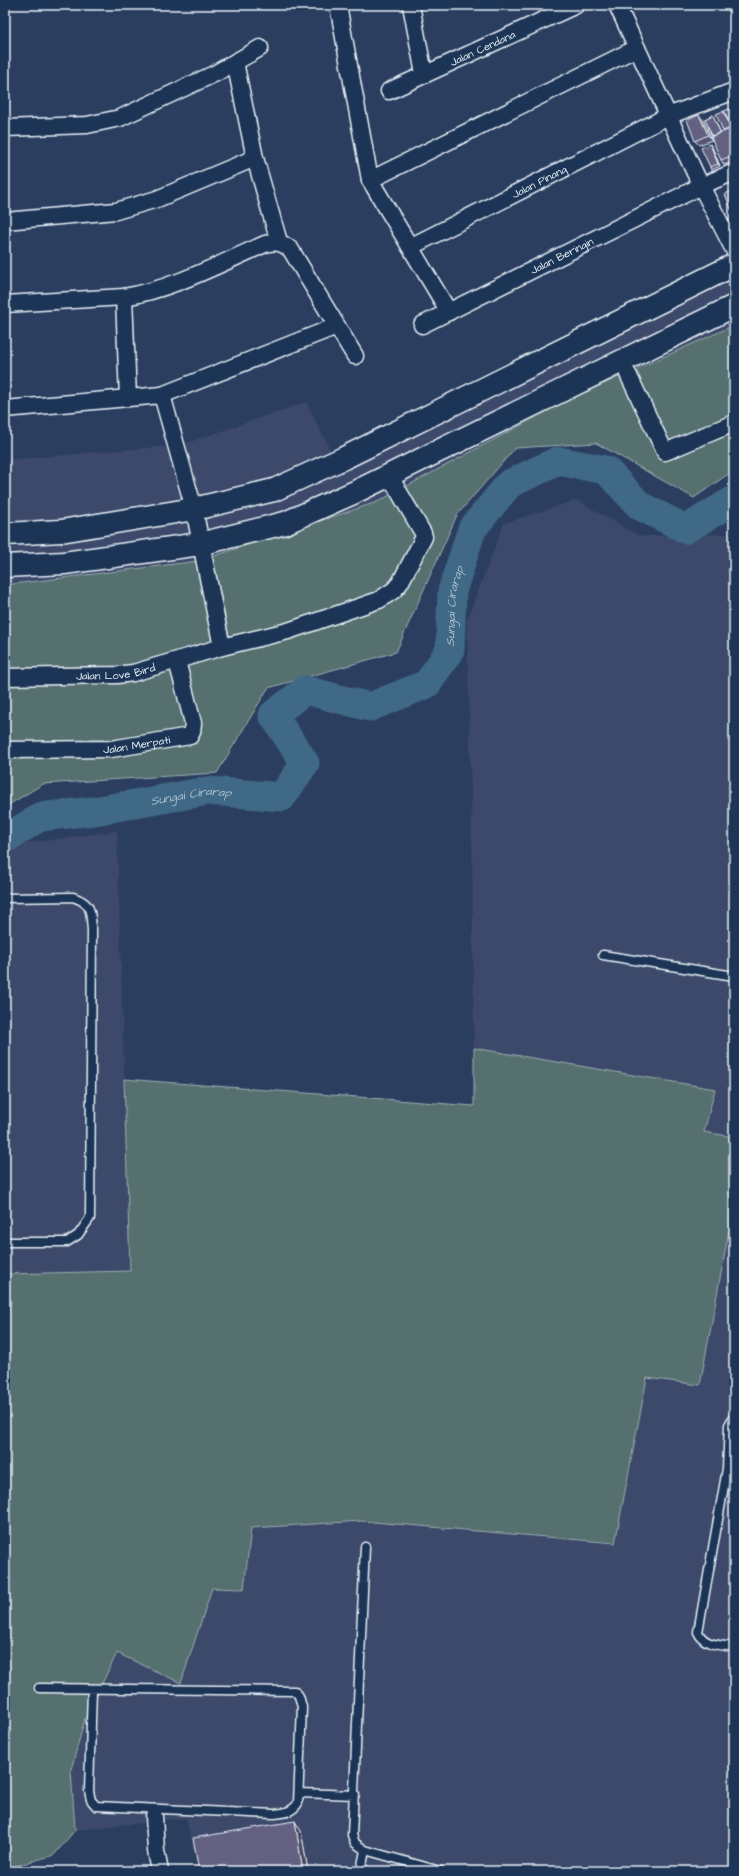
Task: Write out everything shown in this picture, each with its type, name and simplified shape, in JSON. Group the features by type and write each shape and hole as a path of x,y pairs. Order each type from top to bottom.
{"main road":[{"path":"5,534 61,531 194,513 274,490 337,461 734,265"},
{"path":"5,566 64,563 285,523 389,475 734,306"}],"street":[{"path":"338,5 370,180 449,312"},
{"path":"411,5 424,74"},
{"name":"Jalan Cendana","path":"389,91 576,5"},
{"path":"617,5 701,186 734,250"},
{"path":"5,128 87,125 120,118 235,62 260,48"},
{"path":"370,180 637,48"},
{"path":"235,62 254,158 279,242"},
{"name":"Jalan Pinang","path":"410,247 668,116 734,90"},
{"path":"5,221 116,211 157,199 254,158"},
{"name":"Jalan Beringin","path":"422,325 701,186 734,172"},
{"path":"5,304 124,297 162,288 265,244 279,242 284,244 290,250 356,356"},
{"path":"124,297 128,398"},
{"path":"5,409 162,395 337,326"},
{"path":"628,374 665,452 734,423"},
{"path":"162,395 194,513 222,647"},
{"name":"Jalan Love Bird","path":"5,676 117,675 177,661 222,647 288,631 378,600 394,590 400,583 423,541 424,535 389,475"},
{"name":"Jalan Merpati","path":"5,750 111,749 190,736 193,729 193,723 177,661"},
{"path":"154,1816 156,1851 160,1871"}],"lane":[{"path":"5,898 73,897 83,901 89,907 92,930 90,1218 78,1235 67,1242 5,1242"},
{"path":"603,955 734,976"},
{"path":"734,1416 729,1425 730,1469 698,1632 701,1638 709,1643 734,1647"},
{"path":"365,1547 352,1835 356,1843 365,1850 440,1871"},
{"path":"39,1688 295,1691 299,1696 302,1707 298,1803 295,1808 286,1813 274,1814 96,1806 91,1800 89,1791 92,1689"},
{"path":"299,1793 355,1795"},
{"path":"361,1871 365,1850"}],"shaded area":[{"path":"734,265 734,343 729,327 570,399 377,502 199,561 5,585 5,460 181,445 306,402 333,455"},
{"path":"577,500 639,536 734,534 734,1137 704,1132 715,1089 474,1048 472,837 467,620 504,523"},
{"path":"117,831 130,1271 5,1274 5,852 19,844"},
{"path":"734,1204 734,1871 199,1871 186,1818 75,1830 71,1770 85,1718 117,1653 181,1683 212,1588 244,1589 251,1528 362,1521 615,1543 647,1377 700,1385"}],"green space":[{"path":"730,327 734,343 734,470 694,498 596,443 515,448 457,515 396,652 268,688 217,773 43,784 5,807 5,585 199,561 377,502 570,399"},
{"path":"474,1048 715,1089 704,1132 734,1137 734,1204 700,1385 647,1378 615,1543 362,1521 251,1528 244,1589 212,1588 181,1683 117,1653 85,1718 71,1770 75,1830 54,1855 5,1869 5,1274 130,1271 124,1079 474,1106"}],"building":[{"path":"734,107 734,125 731,127 724,111"},
{"path":"723,111 731,128 723,131 716,114"},
{"path":"699,115 708,135 695,141 687,120"},
{"path":"713,115 720,132 712,136 705,119"},
{"path":"730,129 734,138 734,155 721,160 711,137"},
{"path":"710,144 718,164 710,167 701,148"},
{"path":"734,190 734,208 731,209 725,194"},
{"path":"295,1821 302,1866 269,1871 199,1871 193,1838"}],"waterway":[{"name":"Sungai Cirarap","path":"5,839 40,817 94,811 208,791 282,797 305,763 273,715 305,690 370,707 427,684 450,650 452,591 472,529 509,484 558,461 606,470 640,506 686,529 734,500"}]}
